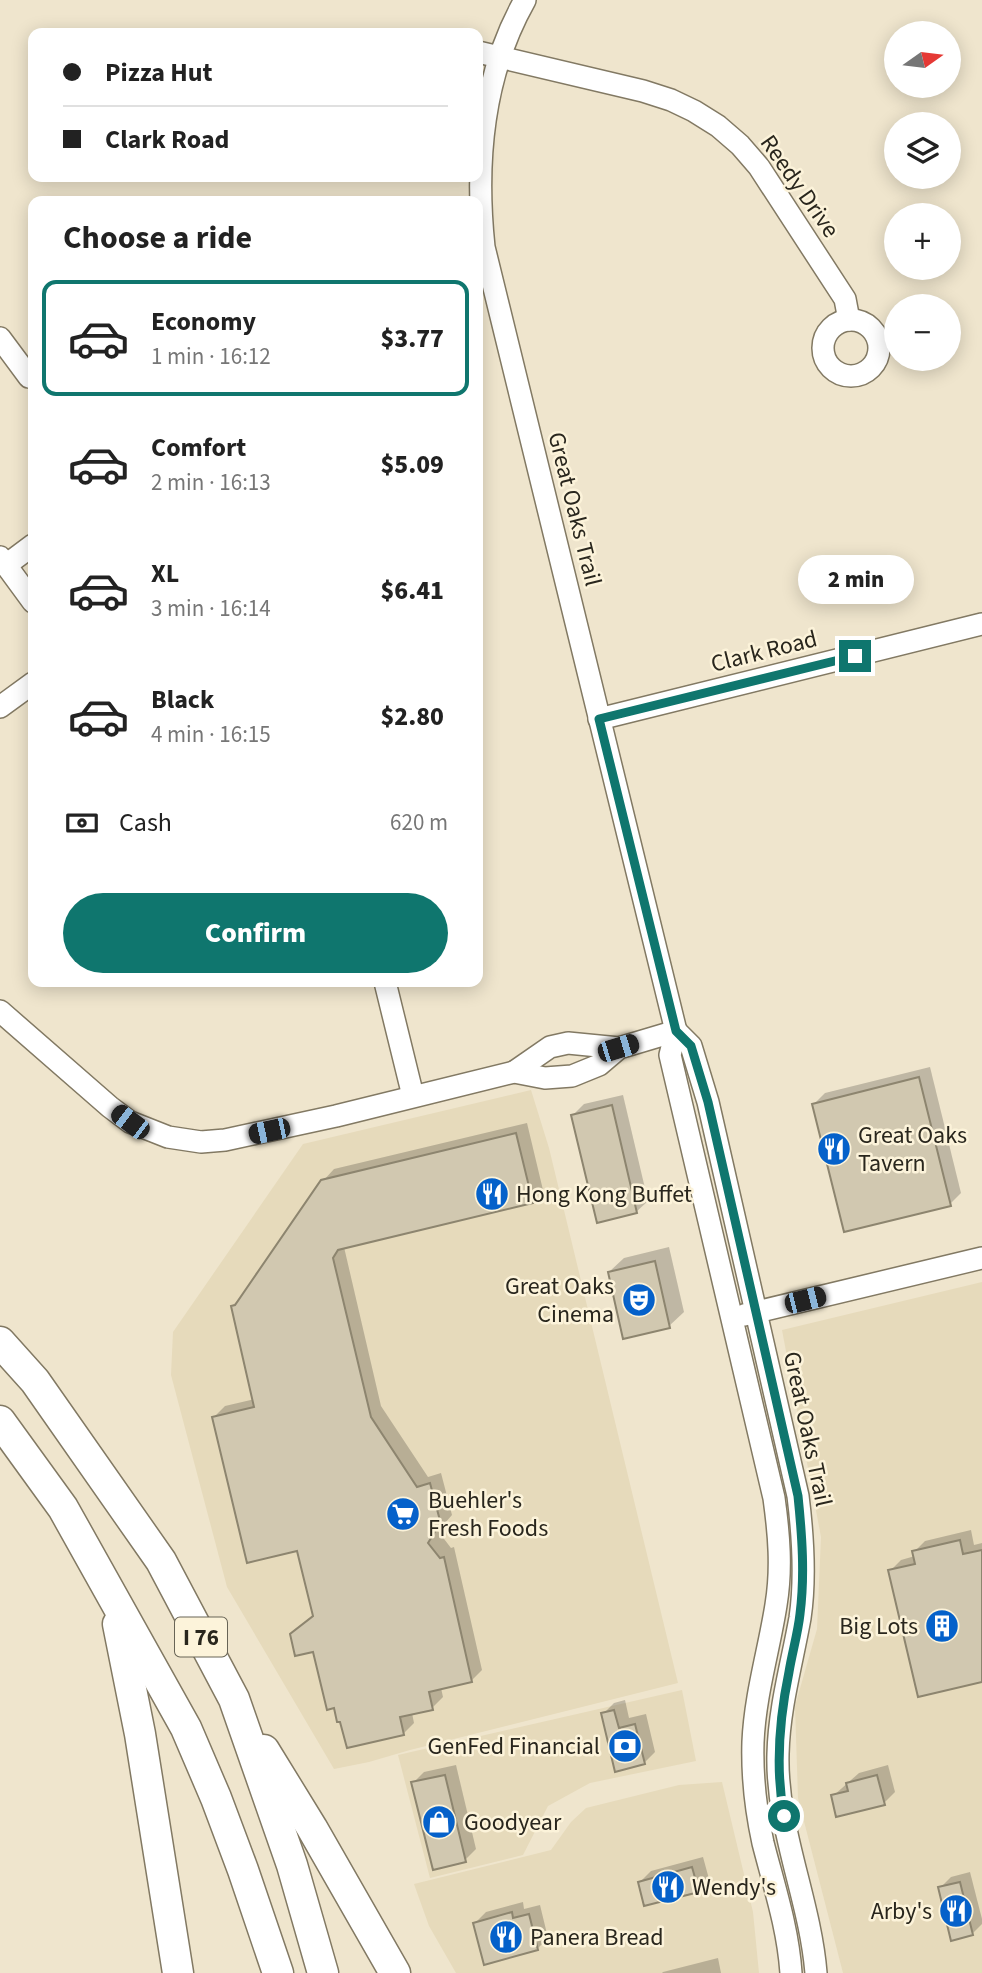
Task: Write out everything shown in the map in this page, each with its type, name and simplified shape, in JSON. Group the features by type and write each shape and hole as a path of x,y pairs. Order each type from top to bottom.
{"highway":[{"name":"I 76","path":"0,1342 35,1381 160,1561 233,1699 292,1865 323,1973"},
{"name":"I 76","path":"0,1421 63,1508 186,1728 216,1798 278,1973"},
{"path":"113,1600 140,1734 178,1973"},
{"path":"233,1699 312,1828 395,1973"}],"street":[{"name":"Great Oaks Trail","path":"483,130 501,56 525,0"},
{"name":"Reedy Drive","path":"483,53 643,91 671,100 718,126 740,145 759,167 845,299 849,320"},
{"name":"Great Oaks Trail","path":"483,231 484,247 676,1031 670,1055 769,1475 778,1527 780,1562 776,1603 756,1709 754,1768 763,1840 789,1951 791,1973"},
{"path":"2,348 28,376"},
{"path":"28,548 3,561 28,595"},
{"name":"Clark Road","path":"599,719 982,624"},
{"path":"0,707 28,687"},
{"path":"386,987 414,1096"},
{"path":"0,1011 110,1107 138,1126 168,1137 201,1142 225,1140 514,1072 550,1046 568,1043 618,1048 676,1031"},
{"name":"Great Oaks Trail","path":"676,1031 691,1046 708,1102 798,1496 802,1530 802,1592 780,1724 779,1792 814,1944 816,1973"},
{"path":"514,1072 544,1078 572,1076 598,1065 618,1048"},
{"path":"732,1318 982,1258"}],"shaded area":[{"path":"531,1090 549,1148 678,1683 334,1769 227,1587 171,1375 173,1332 303,1144"},
{"path":"982,1282 982,1973 843,1973 798,1798 795,1706 817,1629 821,1537 782,1330"},
{"path":"682,1690 696,1761 590,1783 548,1806 523,1855 430,1878 398,1755"},
{"path":"722,1782 753,1912 759,1973 456,1973 429,1926 414,1884 551,1850 571,1822 586,1808 679,1785"}],"building":[{"path":"919,1077 951,1206 844,1232 812,1104"},
{"path":"612,1105 637,1213 597,1223 571,1115"},
{"path":"516,1133 533,1203 338,1250 333,1258 371,1417 417,1487 430,1483 442,1528 436,1530 428,1543 440,1558 444,1557 472,1682 429,1692 433,1710 400,1717 404,1735 347,1748 334,1708 327,1710 313,1652 295,1656 290,1634 313,1616 297,1551 247,1563 212,1417 254,1407 231,1306 235,1305 321,1180"},
{"name":"Great Oaks Cinema","path":"655,1261 670,1328 623,1339 608,1272"},
{"name":"Big Lots","path":"960,1540 963,1554 982,1550 982,1682 918,1697 888,1570 915,1564 912,1551"},
{"name":"GenFed Financial","path":"614,1710 619,1728 635,1724 645,1764 615,1772 601,1713"},
{"name":"Goodyear","path":"445,1775 466,1862 433,1870 411,1782"},
{"path":"877,1775 885,1805 836,1817 831,1795 848,1791 846,1783"},
{"name":"Wendy's","path":"692,1867 699,1892 644,1906 638,1882"},
{"name":"Arby's","path":"960,1882 973,1935 951,1941 938,1887"},
{"name":"Panera Bread","path":"512,1912 513,1918 529,1914 538,1950 484,1965 473,1923"}],"place":[{"name":"Great Oaks Tavern","path":"834,1149"},
{"name":"Hong Kong Buffet","path":"492,1194"},
{"name":"Great Oaks Cinema","path":"639,1300"},
{"name":"Buehler's Fresh Foods","path":"403,1514"},
{"name":"Big Lots","path":"942,1626"},
{"name":"GenFed Financial","path":"625,1746"},
{"name":"Goodyear","path":"439,1822"},
{"name":"Wendy's","path":"668,1887"},
{"name":"Arby's","path":"956,1911"},
{"name":"Panera Bread","path":"506,1937"}],"route":[{"path":"784,1816 779,1792 778,1755 780,1724 802,1592 802,1530 798,1496 708,1102 691,1046 676,1031 599,719 855,656"}]}
